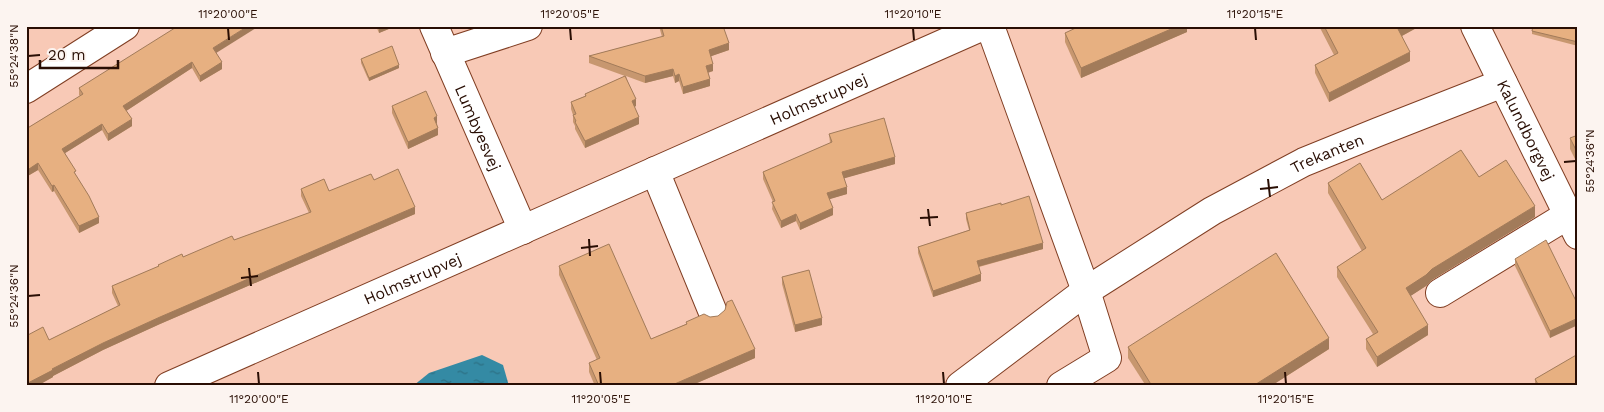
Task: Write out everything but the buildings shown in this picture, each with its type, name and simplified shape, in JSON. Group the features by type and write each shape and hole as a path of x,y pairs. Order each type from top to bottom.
{"street":[{"path":"26,89 125,26"},
{"name":"Lumbyesvej","path":"434,26 523,230"},
{"path":"446,53 528,26"},
{"name":"Holmstrupvej","path":"169,386 982,26"},
{"path":"990,26 1086,291 1107,358 1061,386"},
{"name":"Kalundborgvej","path":"1475,26 1573,225"},
{"name":"Trekanten","path":"960,386 1086,291 1212,211 1304,162 1502,83"},
{"path":"655,171 712,310"},
{"path":"1440,293 1573,225"}],"water":[{"path":"482,355 503,365 509,386 413,386 429,373"}]}
